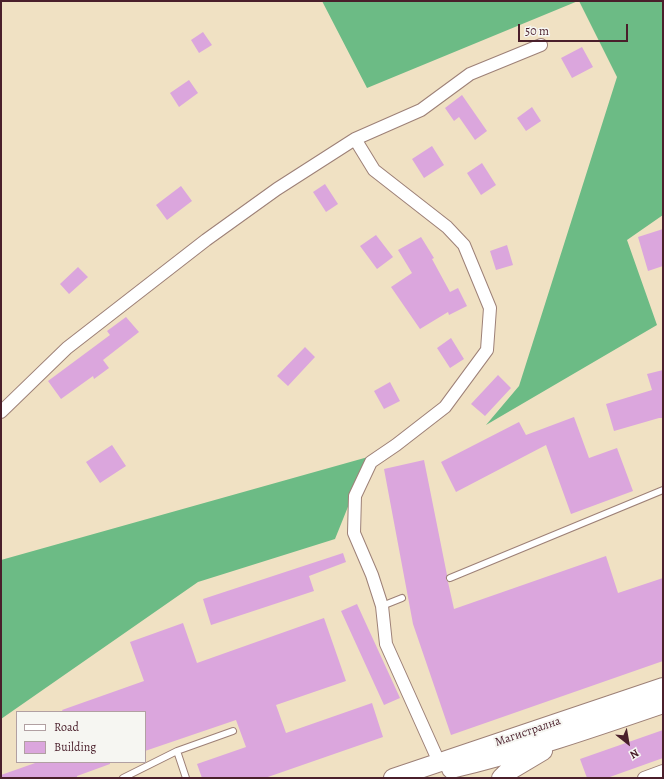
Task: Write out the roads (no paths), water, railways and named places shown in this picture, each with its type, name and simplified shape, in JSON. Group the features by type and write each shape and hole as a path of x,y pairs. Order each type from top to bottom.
{"main road":[{"name":"Магистрална","path":"411,778 454,766 663,687"},
{"name":"Магистрална","path":"393,778 454,766 484,762 663,704"},
{"path":"502,778 506,773 568,736"}],"street":[{"path":"1,412 67,348 206,240 277,189 355,139 421,110 470,74 541,45"},
{"path":"355,139 374,170 447,227 464,245 490,308 487,350 445,407 372,462 355,496 354,533 372,575 382,606 386,644 454,766"},
{"path":"644,778 663,771"}],"lane":[{"path":"450,578 663,490"},
{"path":"382,606 402,598"},
{"path":"123,778 177,752 233,731"},
{"path":"177,752 186,778"}]}
